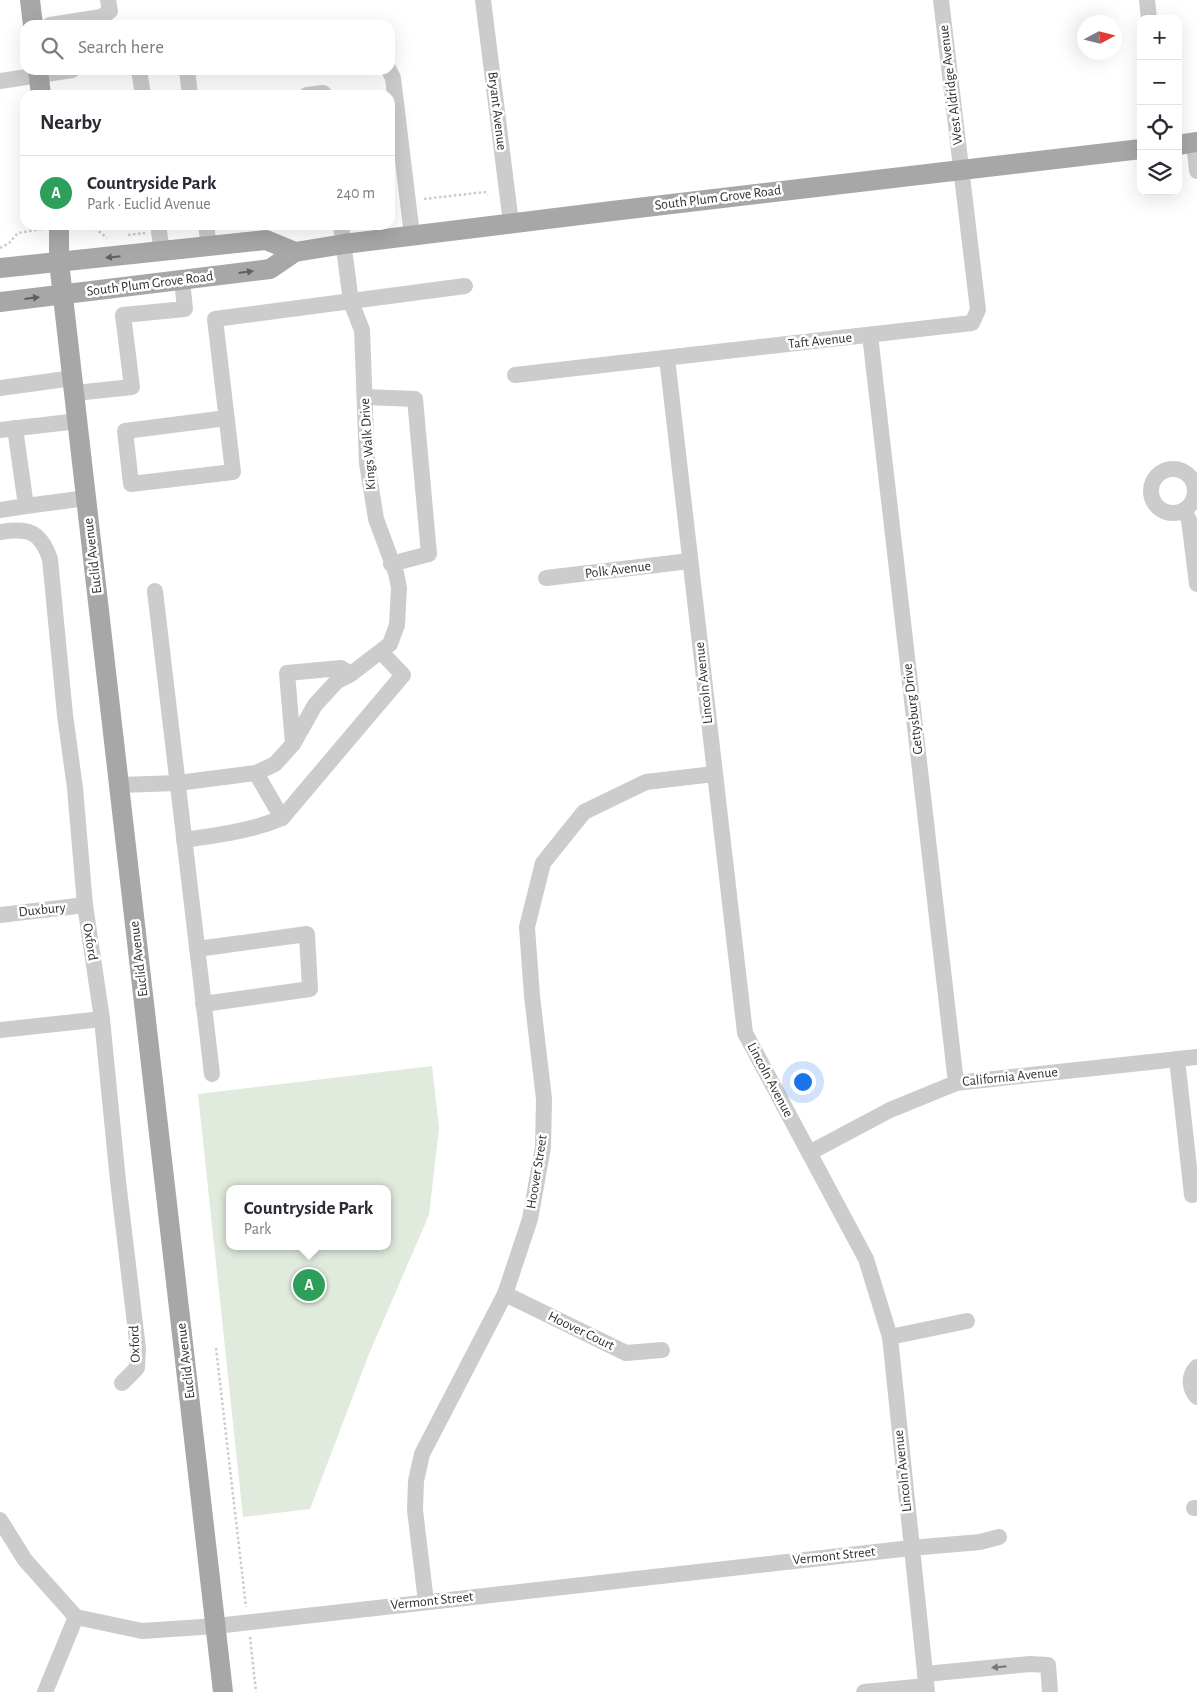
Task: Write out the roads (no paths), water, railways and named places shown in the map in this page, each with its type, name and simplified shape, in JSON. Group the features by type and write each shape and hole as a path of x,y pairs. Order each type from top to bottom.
{"main road":[{"path":"30,0 32,20"},
{"name":"South Plum Grove Road","path":"0,302 270,269 295,252 343,234 412,235 1137,150"},
{"name":"Euclid Avenue","path":"59,230 59,262 223,1692"},
{"path":"0,268 266,240 295,252"}],"street":[{"path":"78,20 101,16 110,11 108,0"},
{"name":"Bryant Avenue","path":"483,0 511,223"},
{"name":"West Aldridge Avenue","path":"941,0 962,171"},
{"path":"1147,0 1149,15"},
{"path":"0,81 39,80 56,75"},
{"path":"140,75 142,90"},
{"path":"188,75 189,90"},
{"path":"391,75 394,90"},
{"path":"395,94 412,235"},
{"path":"1190,143 1197,171"},
{"name":"Taft Avenue","path":"515,376 972,323 978,310 962,171"},
{"path":"159,230 162,252"},
{"path":"207,230 209,246"},
{"name":"Kings Walk Drive","path":"120,785 178,782 256,773 275,764 293,744 315,705 337,681 351,674 390,644 397,625 399,588 396,574 376,519 370,484 362,330 351,302 343,234"},
{"path":"0,388 132,387 123,315 185,309 182,280"},
{"path":"228,418 125,430 131,484 233,472 228,418 215,319 465,286"},
{"name":"Gettysburg Drive","path":"870,335 956,1082"},
{"name":"Lincoln Avenue","path":"667,358 745,1033 866,1259 890,1337 926,1684"},
{"path":"365,398 416,399 429,554 391,564"},
{"path":"26,506 8,429 78,421"},
{"path":"0,510 87,498"},
{"path":"1184,510 1189,520 1197,584"},
{"name":"Oxford","path":"0,532 28,531 37,536 45,545 50,559 65,715 75,788 85,905 102,1019 118,1181 138,1349 137,1368 122,1383"},
{"name":"Polk Avenue","path":"546,578 690,561"},
{"path":"155,591 212,1074"},
{"path":"184,840 225,835 264,826 282,818 403,675 381,652"},
{"path":"293,744 287,673 341,668 351,674"},
{"path":"256,773 282,818"},
{"name":"Hoover Street","path":"426,1602 415,1510 416,1481 422,1454 505,1294 530,1219 543,1147 544,1099 532,996 527,927 543,863 584,812 646,782 714,774"},
{"name":"Duxbury","path":"0,915 85,905"},
{"path":"197,949 307,934 310,989 203,1004"},
{"path":"0,1030 102,1019"},
{"name":"California Avenue","path":"809,1153 890,1110 956,1082 1197,1057"},
{"path":"1177,1059 1192,1195"},
{"name":"Hoover Court","path":"505,1294 626,1353 662,1350"},
{"path":"890,1337 967,1321"},
{"path":"1197,1367 1191,1376 1190,1385 1197,1397"},
{"path":"0,1520 25,1560 76,1617 45,1692"},
{"name":"Vermont Street","path":"76,1617 142,1631 216,1626 911,1548 980,1542 999,1537"},
{"path":"874,1691 926,1684 1030,1664 1048,1666 1050,1692"}],"place":[{"name":"Countryside Park","path":"309,1285"}]}
